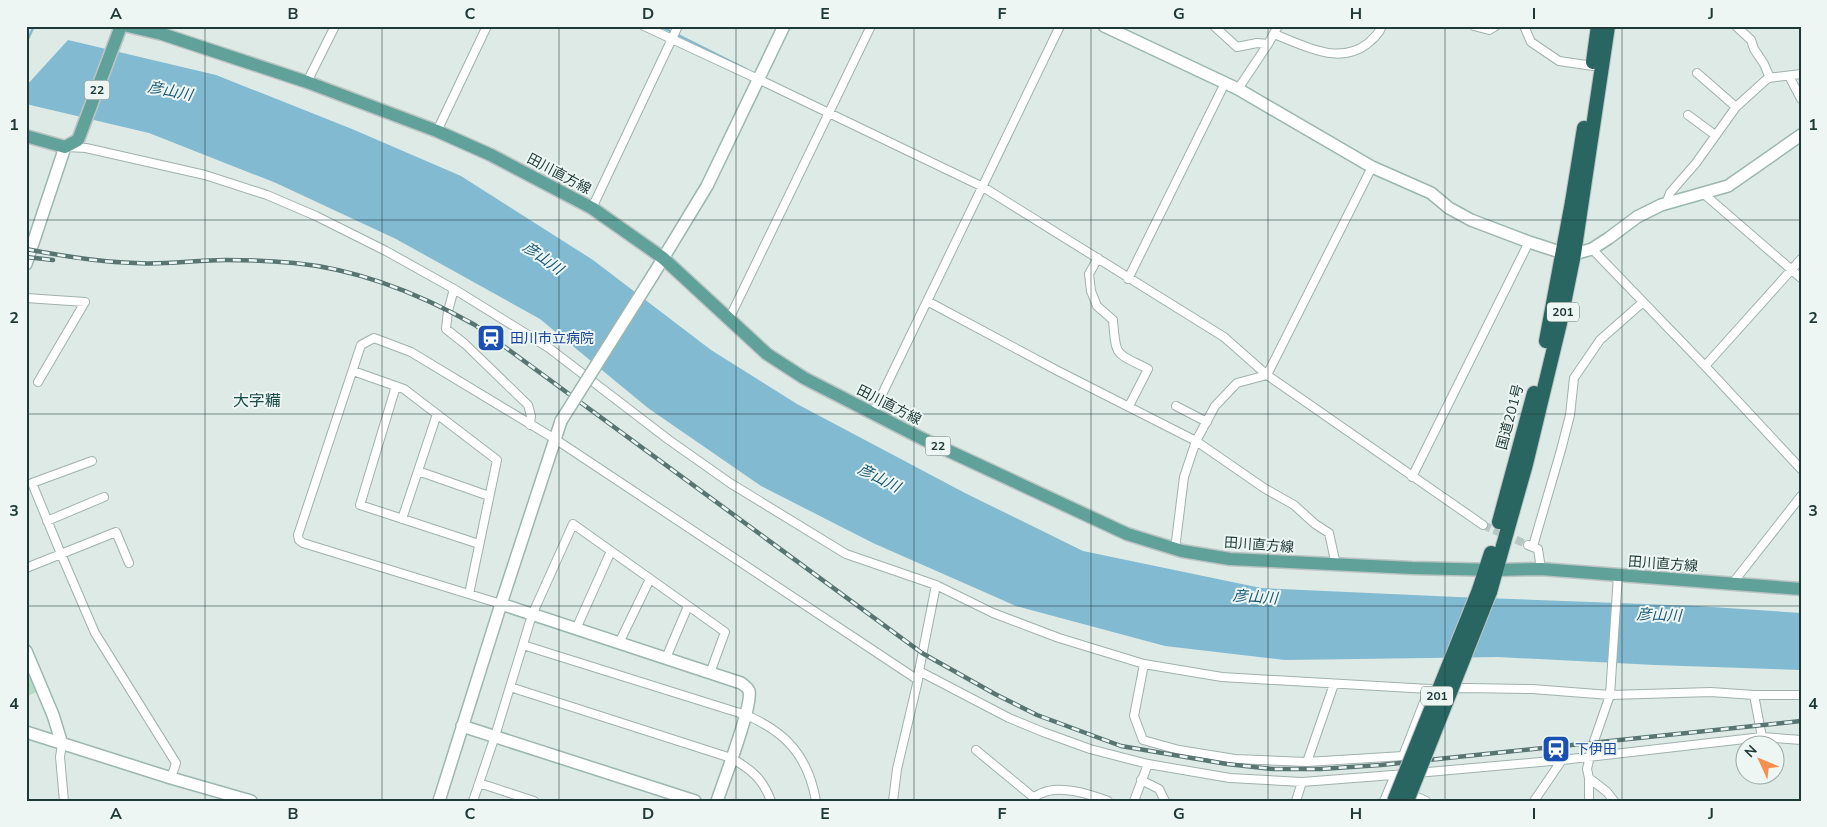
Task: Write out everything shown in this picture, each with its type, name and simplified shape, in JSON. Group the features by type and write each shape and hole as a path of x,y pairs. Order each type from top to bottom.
{"highway":[{"name":"国道201号","path":"1569,254 1598,26"},
{"name":"国道201号","path":"1412,799 1485,591 1569,254 1608,26"},
{"name":"国道201号","path":"1394,801 1485,591"}],"main road":[{"name":"22","path":"65,147 78,140 121,26"},
{"name":"田川直方線","path":"128,26 165,30 437,131 491,155 592,208 663,258 767,354 804,378 932,443 1127,534 1175,549 1230,559 1336,565 1490,570 1541,569 1618,581 1732,584 1801,589"},
{"path":"26,136 65,147"}],"street":[{"path":"307,82 335,26"},
{"path":"437,131 487,26"},
{"path":"644,26 982,187 1224,337 1267,375 1483,525"},
{"path":"592,208 678,26"},
{"path":"439,801 500,604 561,421 707,186 784,26"},
{"path":"730,319 871,26"},
{"path":"873,413 1060,26"},
{"path":"1214,26 1238,47 1256,43 1268,44"},
{"path":"1238,89 1278,26"},
{"path":"1474,26 1489,30 1496,26"},
{"path":"1524,26 1531,42 1560,61 1593,66"},
{"path":"1736,26 1751,40 1770,78"},
{"path":"1108,27 1238,89 1372,166 1431,193 1449,208 1471,220 1529,242 1569,254 1592,249 1637,217 1666,204 1728,186 1801,135"},
{"path":"1274,34 1326,54 1337,55 1361,48 1373,39 1380,27"},
{"path":"1697,73 1736,107"},
{"path":"1666,204 1670,193 1696,163 1736,107 1770,78 1801,74"},
{"path":"1789,76 1801,99"},
{"path":"1128,279 1225,83"},
{"path":"1688,115 1715,135"},
{"path":"26,264 31,232 65,147 86,148 180,168 267,195 316,216 386,251 454,290 549,348 730,484 846,554 936,585 993,613 1059,638 1144,664 1222,677 1429,689 1532,689 1610,695 1711,692 1754,695 1801,695"},
{"path":"1175,549 1184,477 1196,441 1215,406 1237,383 1267,375 1372,166"},
{"path":"1704,194 1801,278"},
{"path":"1412,477 1529,242"},
{"path":"1592,249 1801,469"},
{"path":"1098,258 1089,274 1091,291 1097,306 1113,320 1115,346 1119,354 1148,369 1129,406"},
{"path":"1705,366 1801,259"},
{"path":"454,290 448,310 446,329 465,344 528,405 530,425"},
{"path":"26,298 85,302 38,382"},
{"path":"927,302 1196,441 1264,488 1294,504 1315,524 1329,533 1336,565"},
{"path":"1541,569 1538,549 1531,545 1564,441 1570,415 1574,378 1600,340 1643,302"},
{"path":"717,801 750,698 749,691 741,683 469,594 303,543 299,540 298,535 361,345 374,338 411,352 555,439 918,680"},
{"path":"352,371 404,389 497,460 469,594"},
{"path":"396,386 360,505 479,544"},
{"path":"1176,406 1207,422"},
{"path":"402,519 436,414"},
{"path":"92,462 32,483 95,633 176,763 171,778"},
{"path":"418,471 489,496"},
{"path":"1732,584 1801,496"},
{"path":"47,521 104,497"},
{"path":"473,801 532,615 573,524 725,632 710,673"},
{"path":"26,568 116,532 129,563"},
{"path":"576,629 611,551"},
{"path":"619,643 650,579"},
{"path":"1589,801 1587,769 1610,695 1618,581"},
{"path":"893,801 897,769 918,680 918,671 936,585"},
{"path":"666,658 688,606"},
{"path":"523,645 746,715 776,730 792,745 804,761 809,772 816,801"},
{"path":"26,651 53,715 62,744 60,757 64,801"},
{"path":"1144,664 1134,716 1143,740 1180,750 1235,759 1307,762 1403,756 1429,689"},
{"path":"918,671 1009,718 1090,749 1148,764 1230,778 1302,782 1395,775 1562,760 1590,755 1734,740"},
{"path":"1307,762 1334,684"},
{"path":"510,688 731,758 756,774 771,801"},
{"path":"1754,695 1761,734"},
{"path":"462,726 695,801"},
{"path":"26,732 251,801"},
{"path":"1784,739 1801,740"},
{"path":"976,750 1033,797 1049,791 1061,790 1095,796 1108,801"},
{"path":"1534,801 1562,760"},
{"path":"1134,801 1148,764"},
{"path":"1426,772 1412,799 1426,801"},
{"path":"1384,801 1395,775"},
{"path":"1589,778 1607,792 1614,801"},
{"path":"1142,780 1159,789 1165,801"},
{"path":"1296,801 1302,782"},
{"path":"479,783 534,801"}],"green space":[{"path":"26,636 40,669 43,684 38,691 26,697"}],"water":[{"name":"彦山川","path":"68,40 216,75 352,129 461,176 593,260 711,350 797,404 965,493 1083,551 1261,588 1697,606 1801,613 1801,670 1498,657 1285,660 1165,646 1016,606 873,543 761,486 648,408 540,319 396,239 276,183 149,133 26,104 26,86"}],"waterway":[{"path":"26,43 34,26"},
{"path":"660,26 746,69"}],"tunnel":[{"path":"1483,525 1528,545"}],"railway":[{"path":"26,249 80,258 121,262 158,263 214,260 285,262 341,271 410,293 475,325 922,653 1037,715 1121,746 1227,764 1273,769 1321,769 1381,765 1801,721"},
{"path":"26,257 53,260"}],"place":[{"name":"田川市立病院","path":"491,338"},
{"name":"下伊田","path":"1556,749"}],"district":[{"name":"大字糒","path":"257,401"}]}
